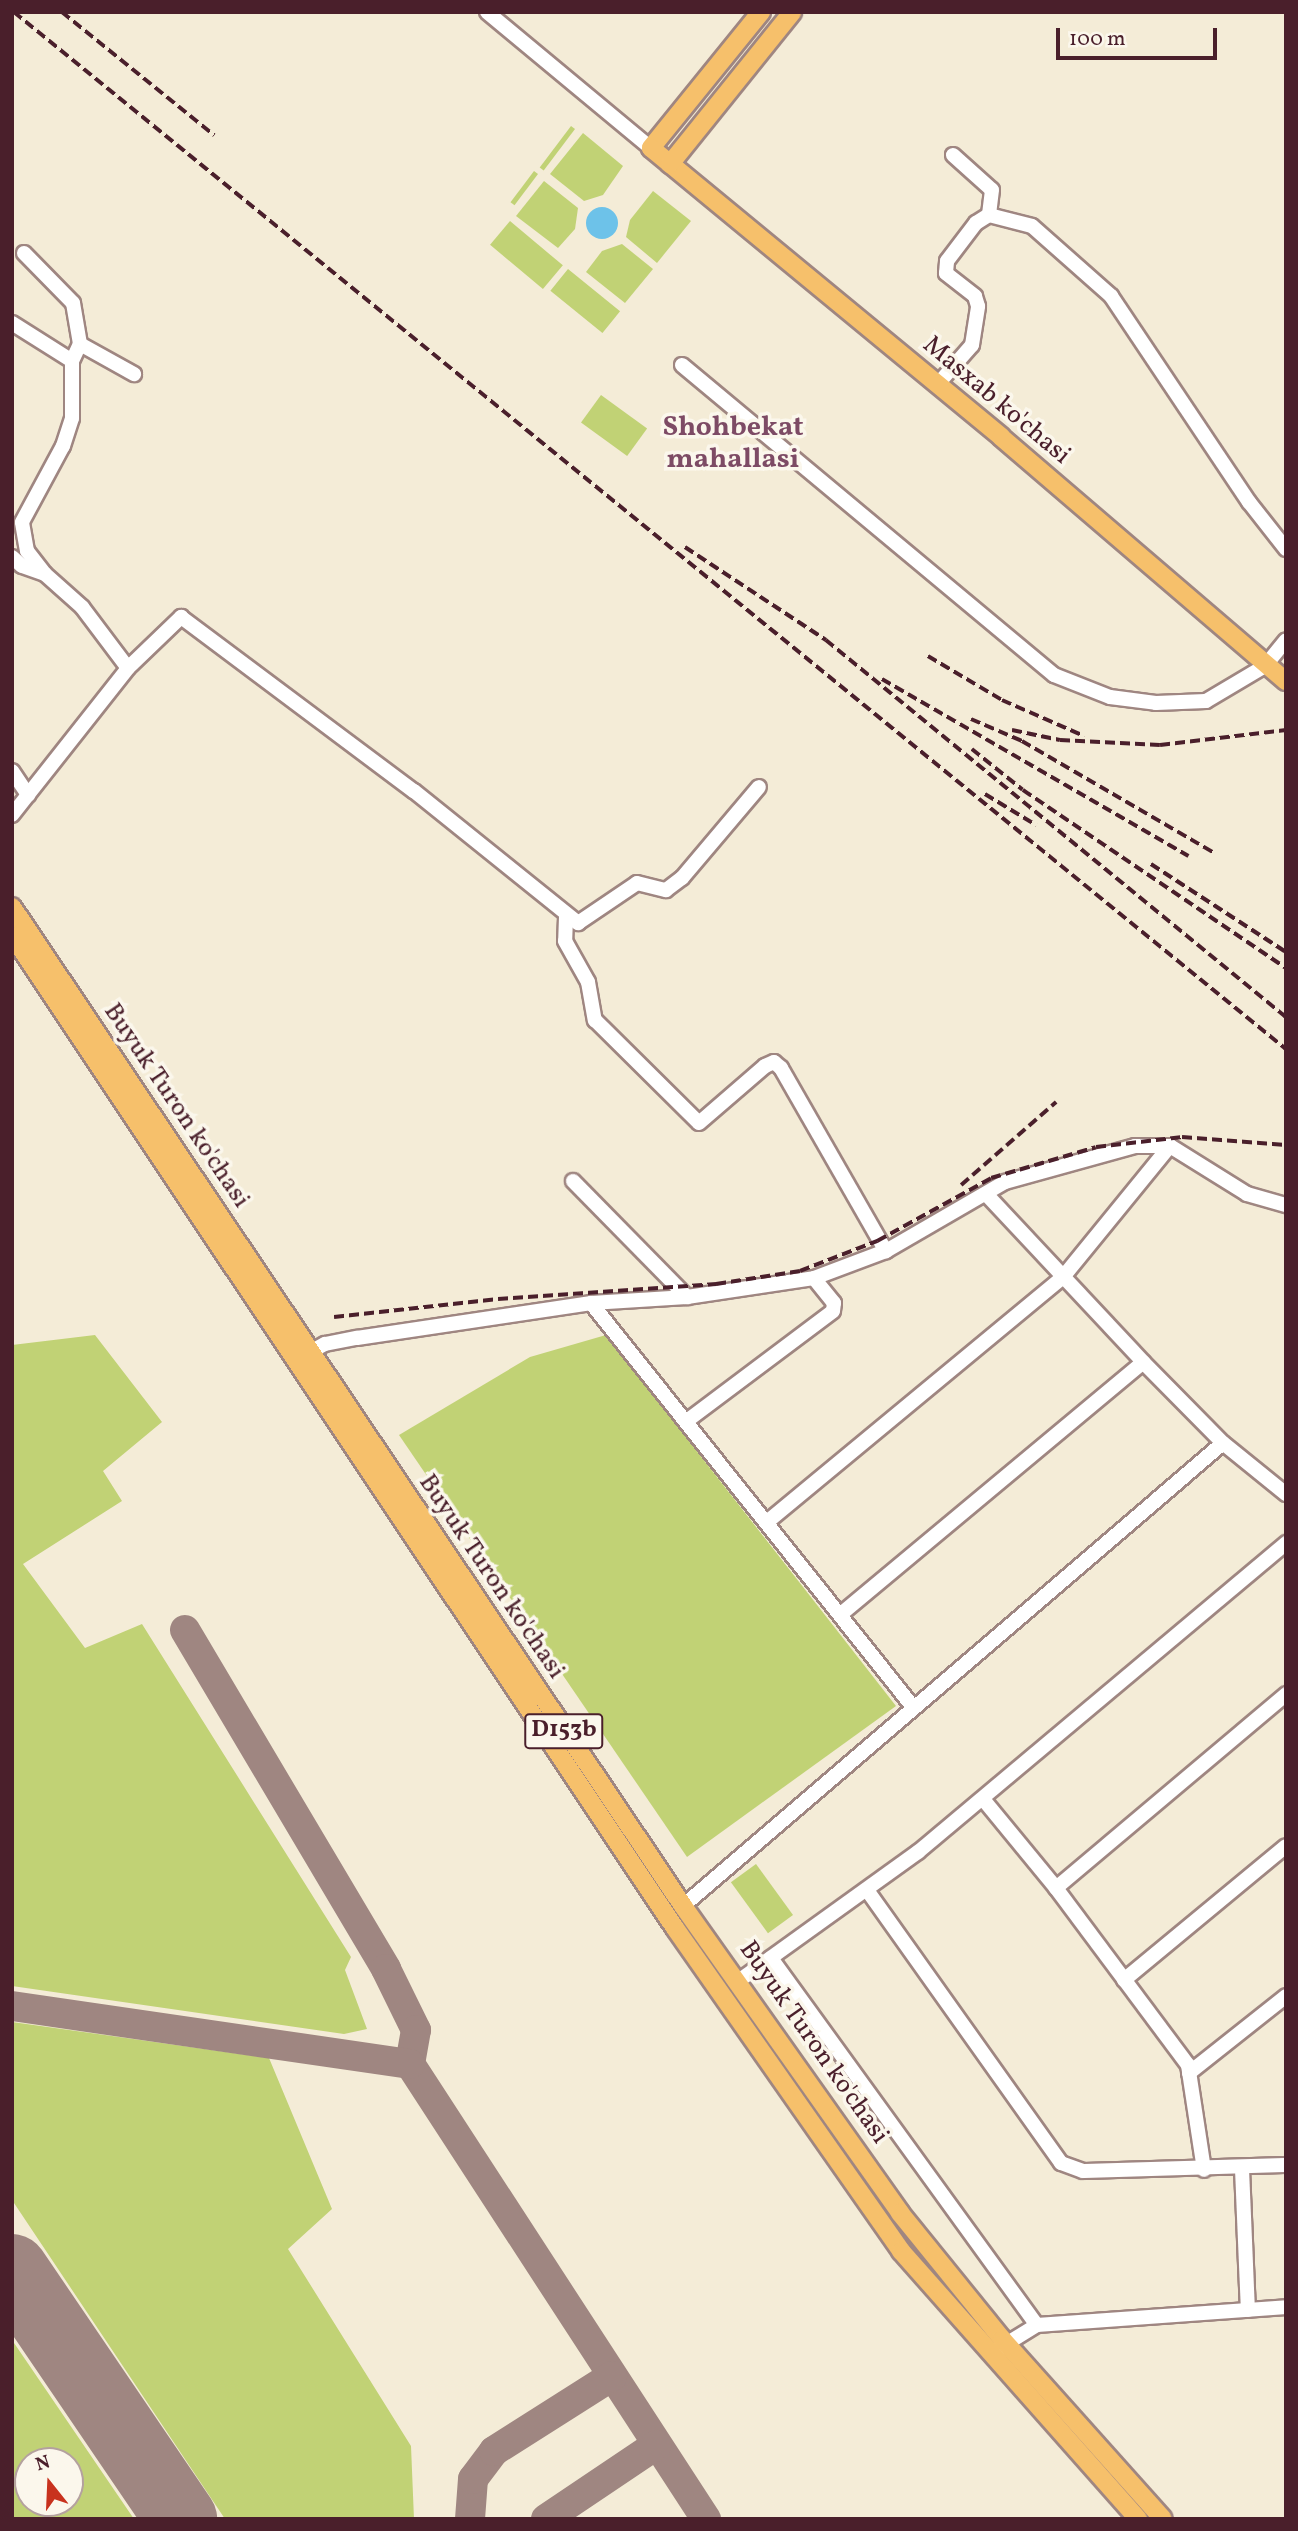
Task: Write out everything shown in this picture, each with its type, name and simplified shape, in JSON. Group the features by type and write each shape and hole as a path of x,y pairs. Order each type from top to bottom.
{"main road":[{"path":"651,148 761,12"},
{"path":"670,164 792,12"},
{"name":"Masxab ko'chasi","path":"651,148 937,385 1265,666 1286,681"},
{"name":"Buyuk Turon ko'chasi","path":"12,907 675,1928 901,2251 1163,2519"},
{"name":"Buyuk Turon ko'chasi","path":"12,935 683,1906 920,2240 998,2348 1138,2519"}],"street":[{"path":"487,12 651,148"},
{"path":"953,155 992,190 989,215"},
{"path":"937,385 972,345 978,306 975,296 946,273 947,261 976,223 989,215 1032,226 1111,296 1249,502 1286,549"},
{"path":"24,253 73,303 80,344 72,361 72,418 63,446 22,523 27,551 45,573 82,607 128,668"},
{"path":"12,323 72,361"},
{"path":"80,344 134,374"},
{"path":"682,365 1054,676 1110,697 1156,703 1206,701 1265,666 1286,640"},
{"path":"12,557 22,566 45,573"},
{"path":"12,816 128,668 181,617 414,791 565,917 578,923 637,883 666,890 682,878 759,787"},
{"path":"12,771 28,795"},
{"path":"565,917 565,941 588,982 595,1020 699,1124 765,1066 774,1062 781,1068 886,1251"},
{"path":"302,1357 346,1339 591,1303 687,1297 814,1278 886,1251 1005,1182 1078,1158 1135,1146 1170,1146 1247,1194 1286,1205"},
{"path":"767,1522 1063,1277 1170,1146"},
{"path":"573,1181 687,1297"},
{"path":"986,1194 1143,1362 1223,1443 1286,1494"},
{"path":"688,1420 833,1311 834,1303 814,1278"},
{"path":"591,1303 688,1420 913,1707"},
{"path":"841,1614 1143,1362"},
{"path":"683,1906 1223,1443"},
{"path":"737,1982 867,1890 984,1799 1286,1543"},
{"path":"1056,1888 1286,1694"},
{"path":"984,1799 1056,1888 1189,2073 1204,2170"},
{"path":"1124,1980 1286,1846"},
{"path":"867,1890 1062,2163 1083,2171 1242,2169 1286,2165"},
{"path":"771,1958 1037,2325"},
{"path":"1189,2073 1286,1996"},
{"path":"1242,2169 1248,2310"},
{"path":"998,2348 1037,2325 1286,2307"}],"green space":[{"path":"571,126 575,129 544,171 540,168"},
{"path":"583,133 623,166 603,195 584,201 550,174"},
{"path":"534,171 538,174 515,205 511,202"},
{"path":"544,181 578,208 575,229 558,248 516,216"},
{"path":"653,191 691,221 657,263 626,237 630,220"},
{"path":"510,221 563,265 543,289 490,245"},
{"path":"622,244 653,269 625,303 586,272 602,251"},
{"path":"568,269 620,311 602,333 550,291"},
{"path":"601,395 647,429 627,456 581,423"},
{"path":"95,1335 162,1422 103,1471 122,1501 23,1564 85,1648 142,1624 351,1957 345,1970 367,2029 344,2034 12,1986 12,1345"},
{"path":"606,1335 896,1706 687,1857 399,1435 530,1357"},
{"path":"756,1864 793,1915 768,1933 731,1882"},
{"path":"12,2022 269,2058 332,2209 288,2249 411,2446 414,2519 225,2519 12,2200"},
{"path":"12,2340 134,2519 12,2519"}],"water":[{"path":"602,207 613,212 618,223 613,234 602,239 591,234 586,223 591,212"}],"taxiway":[{"path":"185,1630 386,1969 416,2030 410,2064 706,2519"},
{"path":"12,2006 410,2064"},
{"path":"470,2519 473,2479 494,2451 612,2376"},
{"path":"546,2519 656,2445"}],"runway":[{"path":"12,2270 181,2519"}],"railway":[{"path":"14,12 1286,1049"},
{"path":"62,12 214,135"},
{"path":"685,547 826,640 1286,1017"},
{"path":"928,656 1002,700 1084,736"},
{"path":"882,679 1189,856"},
{"path":"971,719 1022,741 1213,852"},
{"path":"1012,730 1060,740 1160,745 1286,730"},
{"path":"972,749 1023,790 1286,968"},
{"path":"985,794 1036,825"},
{"path":"1151,864 1286,952"},
{"path":"961,1185 1056,1102"},
{"path":"334,1317 498,1299 716,1284 800,1271 877,1241 991,1178 1096,1147 1182,1137 1286,1145"}],"district":[{"name":"Shohbekat mahallasi","path":"733,444"}]}
